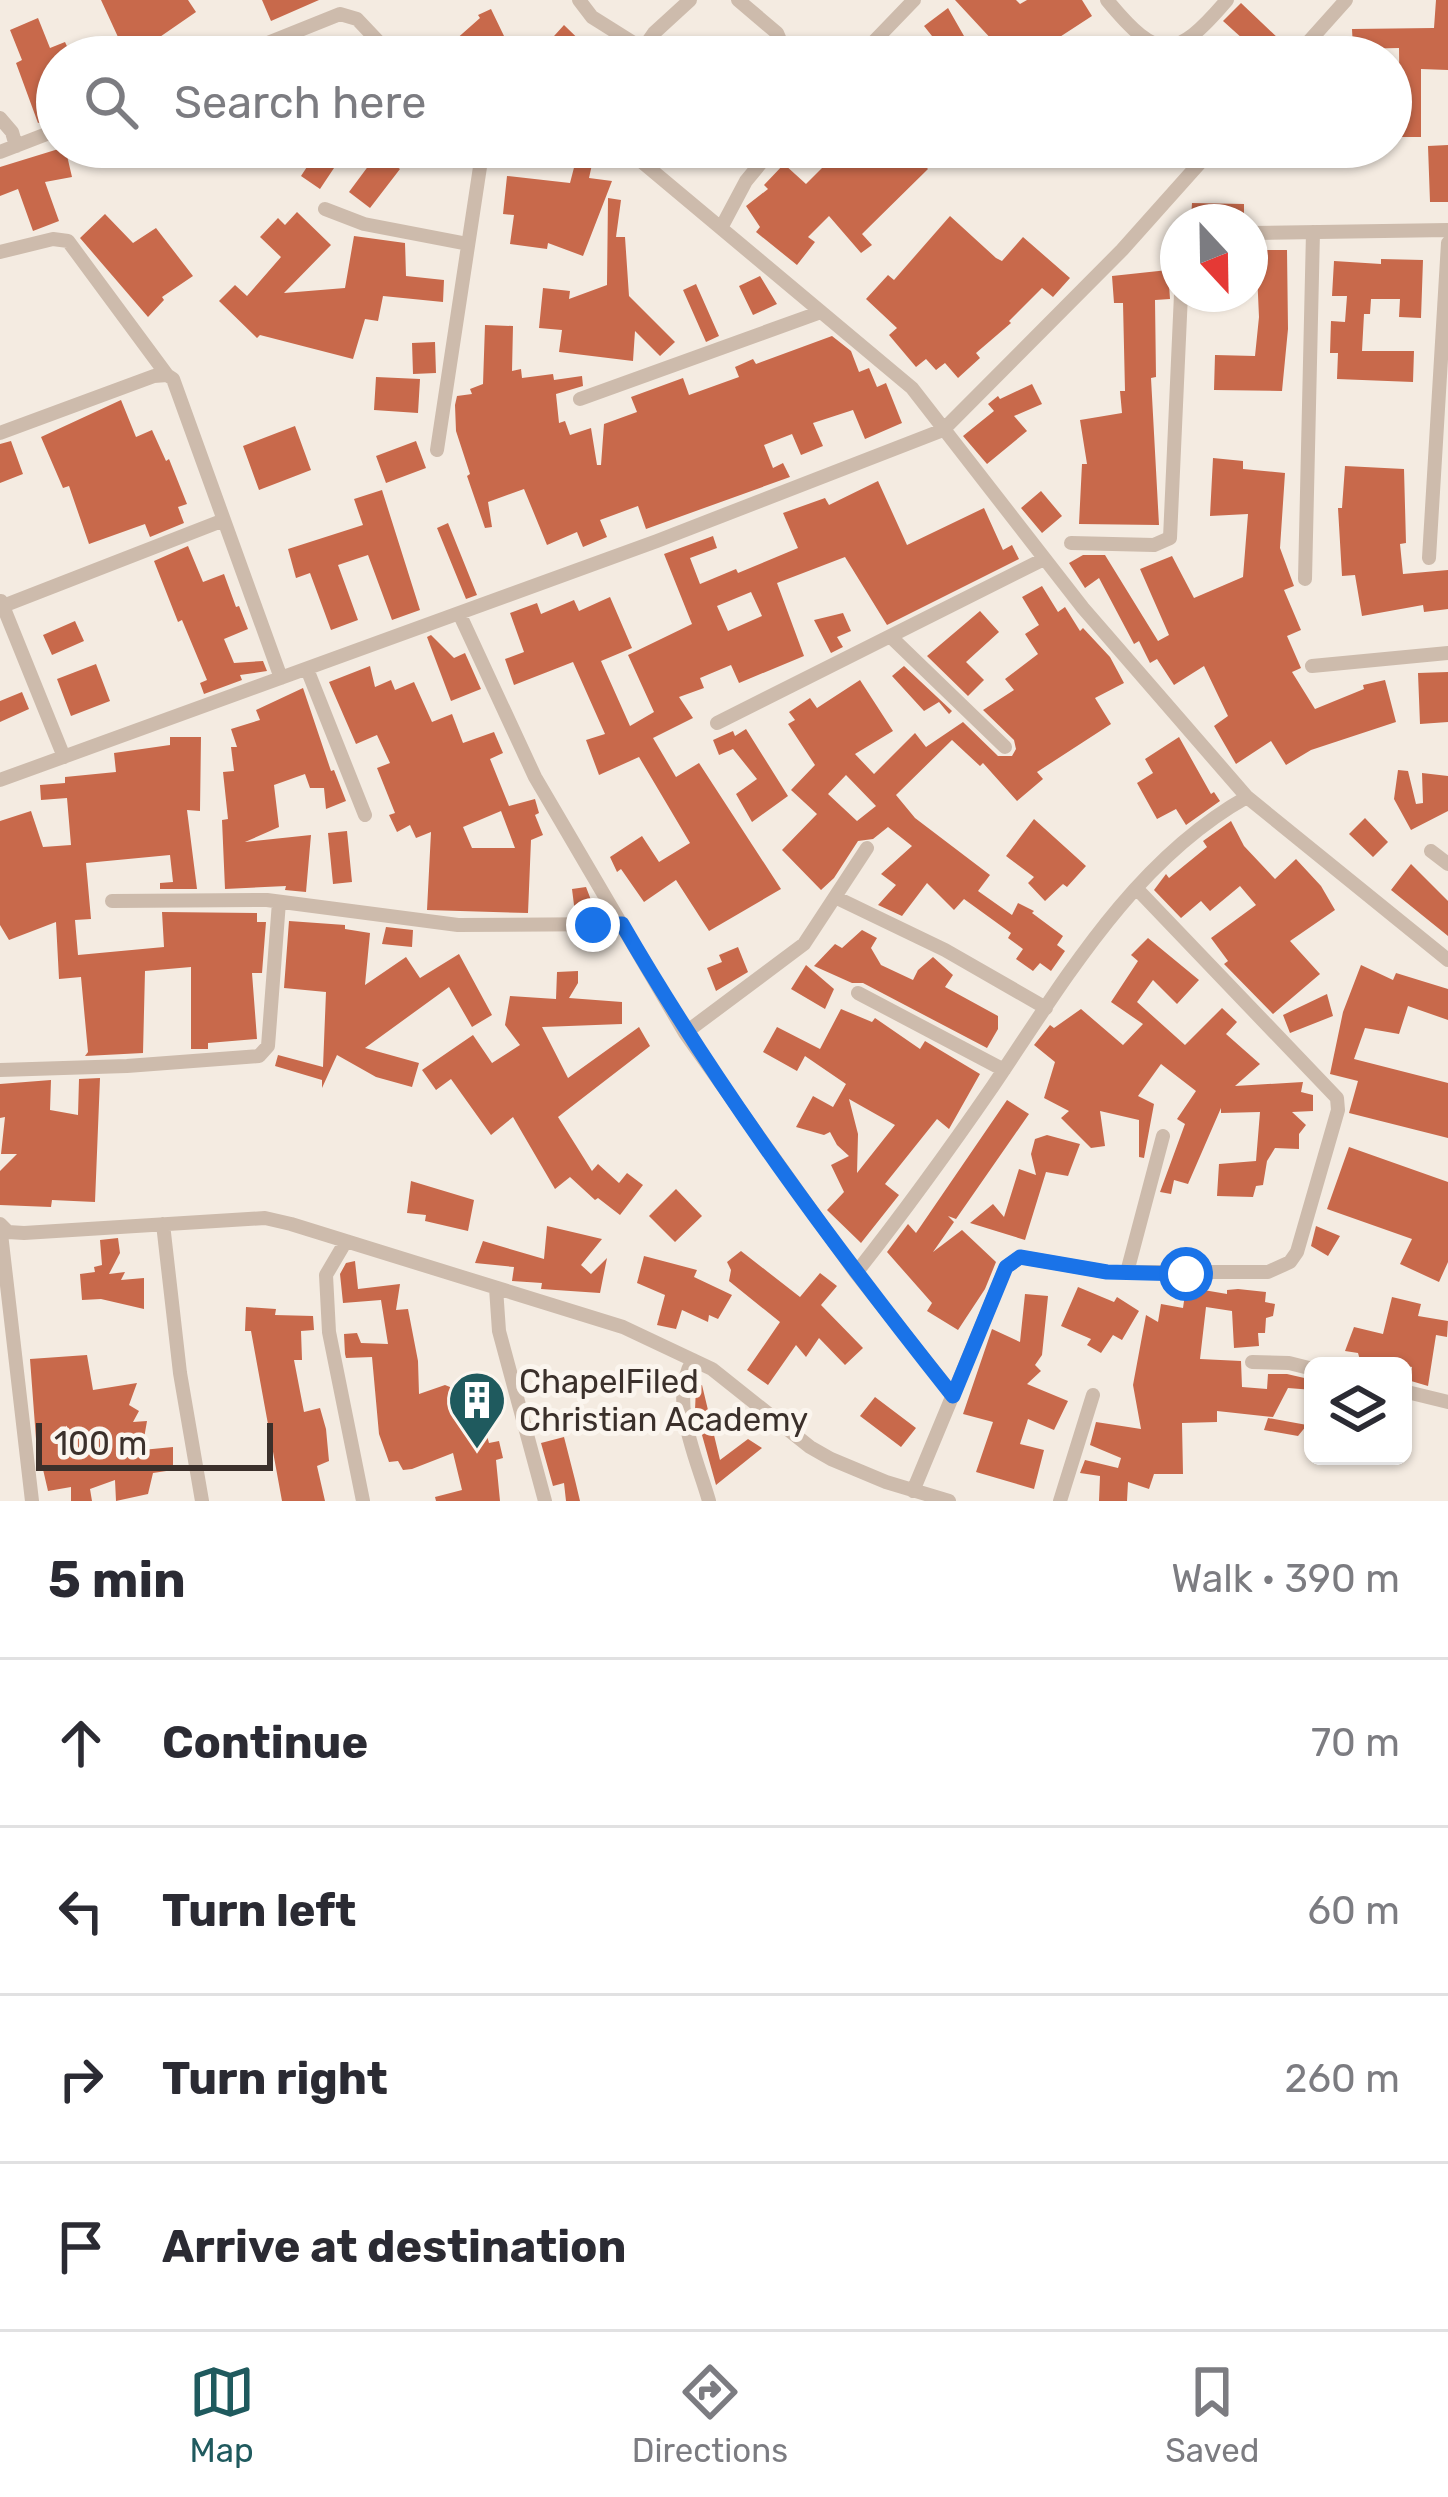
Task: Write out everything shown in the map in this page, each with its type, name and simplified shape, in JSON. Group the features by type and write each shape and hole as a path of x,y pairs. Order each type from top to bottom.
{"street":[{"path":"350,15 363,0"},
{"path":"579,0 617,36"},
{"path":"656,36 690,0"},
{"path":"738,0 778,36"},
{"path":"879,36 914,0"},
{"path":"1107,0 1136,36"},
{"path":"1194,36 1226,0"},
{"path":"1314,36 1346,0"},
{"path":"285,36 340,14 350,15 372,36"},
{"path":"0,118 16,146"},
{"path":"0,152 36,138"},
{"path":"437,450 480,168"},
{"path":"649,168 912,388 1044,559 1247,797 1448,960"},
{"path":"721,228 757,168"},
{"path":"0,780 459,614 943,430 1122,250 1195,168"},
{"path":"325,209 364,224 468,244"},
{"path":"1268,233 1448,230"},
{"path":"1306,579 1313,232"},
{"path":"0,252 53,238 68,241 175,384 281,678"},
{"path":"1429,558 1448,243"},
{"path":"580,399 821,312"},
{"path":"1070,543 1154,545 1170,538 1180,312"},
{"path":"0,433 167,375"},
{"path":"64,757 1,602 224,520"},
{"path":"717,723 1044,559"},
{"path":"459,614 536,777 685,1034 856,1273 953,1396"},
{"path":"892,638 1005,747"},
{"path":"1312,666 1448,653"},
{"path":"307,669 365,815"},
{"path":"856,1273 914,1200 1095,936 1178,845 1212,816 1247,797"},
{"path":"685,1034 805,944 866,848"},
{"path":"1431,851 1448,864"},
{"path":"914,1491 1006,1267 1013,1260 1020,1257 1127,1272 1268,1272 1290,1262 1338,1110 1337,1098 1138,890"},
{"path":"837,898 945,950 1046,1008"},
{"path":"112,901 279,902 444,924 622,924"},
{"path":"0,1070 259,1056 268,1046 279,902"},
{"path":"858,993 1004,1070"},
{"path":"1127,1272 1163,1136"},
{"path":"0,1225 8,1232 24,1233 265,1218 346,1241 623,1327 725,1377 810,1447 914,1491 950,1501"},
{"path":"163,1224 180,1373 202,1501"},
{"path":"0,1225 32,1501"},
{"path":"346,1241 326,1275 329,1332 363,1501"},
{"path":"496,1288 500,1331 545,1501"},
{"path":"693,1360 682,1379 683,1400 709,1501"},
{"path":"1252,1362 1304,1367"},
{"path":"1412,1393 1448,1402"},
{"path":"1060,1501 1093,1395"}],"building":[{"path":"101,0 188,0 196,12 161,36 118,36"},
{"path":"262,0 319,0 271,21"},
{"path":"955,0 1016,0 1020,4 1082,0 1092,16 1061,36 988,36"},
{"path":"1436,0 1448,0 1448,70 1421,69 1421,137 1412,137 1412,36 1352,36 1352,29 1434,28"},
{"path":"1241,3 1276,36 1240,36 1223,21"},
{"path":"948,8 964,36 932,36 924,26"},
{"path":"491,9 504,36 460,36 478,15"},
{"path":"38,18 45,36 36,36 36,118 16,63 22,60 10,30"},
{"path":"564,25 575,36 554,36"},
{"path":"1448,145 1448,202 1430,202 1428,146"},
{"path":"36,156 36,168 70,168 72,177 45,182 59,221 33,231 18,189 0,196 0,167"},
{"path":"306,168 334,168 320,189 301,176"},
{"path":"367,168 400,169 370,208 349,192"},
{"path":"574,168 591,168 589,178 612,181 583,256 548,243 547,249 510,244 514,215 503,214 507,176 570,183"},
{"path":"780,168 788,168 806,184 822,168 928,169 862,234 872,245 861,253 829,216 808,237 815,242 797,265 756,232 760,227 746,206 768,189 764,185"},
{"path":"608,198 621,200 616,237 625,237 629,296 675,342 660,356 635,331 633,361 559,352 562,330 539,328 543,288 570,291 569,299 607,285"},
{"path":"297,212 331,245 284,293 345,288 354,236 405,243 406,276 444,280 443,302 383,296 378,321 365,319 353,359 257,338 219,301 235,285 247,296 281,257 260,237 278,218 285,225"},
{"path":"105,214 133,243 156,228 193,276 162,297 148,317 80,238"},
{"path":"950,216 996,258 1002,261 1023,237 1070,278 1053,297 1042,288 976,353 980,358 958,378 945,363 936,370 926,359 916,367 889,335 897,328 866,299 888,275 894,280"},
{"path":"1268,250 1287,250 1288,329 1282,391 1214,390 1215,355 1255,356 1259,312 1268,312"},
{"path":"1381,259 1423,260 1421,318 1399,317 1400,299 1371,299 1370,314 1364,314 1362,351 1414,351 1413,382 1337,379 1338,353 1330,353 1331,321 1345,322 1347,296 1332,296 1334,261 1381,264"},
{"path":"1160,271 1160,300 1155,300 1156,377 1151,378 1159,525 1079,524 1082,464 1087,464 1080,420 1122,413 1120,391 1125,391 1123,303 1114,303 1112,276"},
{"path":"760,276 777,304 753,315 739,286"},
{"path":"696,284 719,336 706,342 683,290"},
{"path":"485,325 513,326 512,371 521,369 522,378 582,376 583,386 556,394 559,423 565,421 570,435 591,428 597,465 601,465 604,424 637,412 631,397 683,378 689,395 739,377 735,367 753,359 756,364 832,336 851,351 859,372 869,368 877,387 886,383 902,423 865,439 853,410 813,423 823,446 801,455 792,434 764,445 773,468 783,463 790,477 646,529 638,506 600,520 607,537 583,547 577,532 547,545 524,489 488,502 492,527 485,528 467,476 455,405 457,396 472,394 470,389 483,384"},
{"path":"435,342 436,373 413,374 412,343"},
{"path":"376,377 420,379 418,413 374,410"},
{"path":"1032,384 1042,404 1014,416 1027,431 987,464 963,436 994,411 988,404 998,396"},
{"path":"121,400 136,437 152,430 166,461 169,459 187,504 178,507 184,523 150,537 145,524 89,544 69,486 63,488 41,437"},
{"path":"295,426 311,470 259,490 243,446"},
{"path":"11,441 23,474 0,483 0,444"},
{"path":"416,441 426,468 386,483 376,456"},
{"path":"1213,458 1243,461 1243,469 1285,473 1280,548 1294,586 1284,590 1301,630 1287,636 1301,668 1292,672 1315,709 1364,689 1363,685 1385,680 1396,722 1311,750 1286,765 1271,741 1236,764 1214,726 1228,716 1204,666 1174,685 1157,659 1150,663 1139,641 1134,644 1099,578 1085,588 1069,563 1083,555 1105,555 1158,641 1169,635 1140,569 1172,556 1194,598 1243,577 1248,514 1210,516"},
{"path":"1345,466 1404,469 1403,574 1448,570 1448,609 1424,612 1423,605 1362,616 1355,575 1342,576 1338,508 1342,508"},
{"path":"878,481 907,545 984,508 1003,550 1012,545 1019,559 887,625 845,557 777,583 804,656 739,683 731,665 700,678 704,688 679,697 693,718 653,738 676,777 699,763 781,889 709,931 676,880 644,902 621,869 617,872 610,857 642,836 659,862 690,843 639,757 599,775 586,740 605,734 573,662 514,685 505,659 524,652 510,613 537,603 541,614 574,600 579,611 610,597 632,648 601,661 630,726 654,712 628,655 692,624 664,554 713,536 717,548 690,558 700,584 736,569 738,573 798,548 783,513 825,498 829,505","holes":["751,592 762,616 728,631 717,606"]},
{"path":"382,490 420,610 392,620 368,555 338,565 358,620 331,630 310,573 296,578 288,549 363,525 354,499"},
{"path":"1041,491 1062,516 1042,533 1021,508"},
{"path":"448,523 477,595 466,599 437,528"},
{"path":"188,546 203,582 224,574 239,606 248,629 224,639 234,663 263,661 267,671 240,675 242,680 204,694 200,683 207,680 154,561"},
{"path":"1042,586 1058,612 1065,607 1080,631 1083,628 1110,657 1124,683 1095,698 1111,724 1037,772 1043,779 1017,801 983,763 980,766 952,740 896,795 915,818 990,875 978,891 1012,915 1018,903 1034,911 1063,936 1057,945 1065,951 1051,971 1040,963 1033,971 1016,959 1023,949 1008,938 1011,933 964,899 954,910 927,883 902,916 878,905 896,885 881,874 912,846 888,827 873,839 858,841 821,890 782,850 817,814 791,790 815,765 788,724 795,720 789,712 810,698 817,708 860,680 893,731 855,754 874,774 915,733 926,747 963,722 998,756 1012,756 1014,740 983,710 1014,690 1005,679 1038,654 1025,634 1039,625 1022,597","holes":["846,775 876,806 857,821 828,794"]},
{"path":"980,611 999,632 966,662 984,680 968,696 927,656"},
{"path":"843,613 851,631 837,637 843,647 831,653 814,620"},
{"path":"75,621 84,641 52,655 43,635"},
{"path":"431,635 454,658 465,653 481,689 451,701 427,637"},
{"path":"96,664 110,701 71,716 57,679"},
{"path":"370,666 375,687 391,680 395,690 414,682 432,722 452,714 463,743 494,732 503,753 490,759 509,806 535,799 539,813 535,815 543,835 531,840 528,913 427,910 431,832 416,838 410,825 397,832 389,815 395,813 377,768 390,763 377,735 356,744 329,682","holes":["501,811 515,848 472,848 463,827"]},
{"path":"904,666 952,711 949,714 939,702 924,711 892,676"},
{"path":"1448,672 1448,722 1420,724 1418,673"},
{"path":"303,688 346,801 326,809 324,788 310,788 305,774 274,785 279,827 245,842 311,835 306,892 285,890 286,886 225,889 222,820 228,819 223,772 234,771 231,747 237,747 231,729 260,720 256,710"},
{"path":"22,692 29,709 0,722 0,701"},
{"path":"746,729 788,796 752,822 736,794 757,779 733,749 719,755 713,740"},
{"path":"170,737 201,737 200,811 187,810 197,889 160,889 160,883 173,882 170,855 86,863 91,919 75,920 78,955 164,947 162,912 257,913 257,922 266,922 262,973 252,973 257,1039 191,1049 191,967 145,971 143,1053 85,1056 81,977 59,979 56,922 9,940 0,925 0,821 31,811 43,847 71,845 67,798 41,800 40,785 65,783 65,777 116,772 114,753 170,745"},
{"path":"1179,737 1211,794 1220,801 1186,825 1176,809 1157,819 1137,783 1153,773 1145,759"},
{"path":"1398,770 1408,771 1416,804 1423,803 1422,773 1448,776 1448,811 1411,830 1394,799"},
{"path":"1365,818 1388,842 1373,857 1349,834"},
{"path":"1034,819 1086,866 1067,887 1063,884 1045,901 1028,883 1034,877 1006,856"},
{"path":"1231,821 1244,846 1275,879 1296,859 1335,910 1290,941 1320,974 1273,1014 1224,964 1228,961 1211,938 1256,905 1240,886 1210,911 1201,901 1181,918 1154,890 1166,874 1169,878 1207,847 1203,841"},
{"path":"347,831 352,882 333,884 328,833"},
{"path":"1411,864 1448,901 1448,936 1391,890"},
{"path":"586,887 596,913 575,913 572,889"},
{"path":"289,921 345,925 345,929 370,933 365,985 406,957 420,978 459,954 492,1015 472,1027 449,987 365,1048 419,1063 412,1087 376,1077 337,1055 322,1088 322,1080 275,1066 278,1055 323,1067 326,992 284,988"},
{"path":"386,927 413,930 412,947 382,944"},
{"path":"862,930 877,938 871,948 881,965 913,980 933,957 953,975 945,987 998,1016 998,1029 987,1048 863,983 852,983 814,966 835,944 842,948"},
{"path":"1148,938 1199,980 1177,1004 1153,980 1137,1002 1185,1045 1222,1008 1237,1022 1226,1034 1260,1064 1235,1086 1303,1082 1301,1092 1313,1095 1313,1111 1292,1112 1306,1125 1299,1134 1299,1149 1275,1148 1263,1185 1256,1186 1253,1197 1217,1196 1219,1164 1256,1161 1260,1112 1221,1113 1221,1108 1188,1184 1174,1180 1171,1194 1160,1192 1185,1124 1177,1119 1196,1091 1161,1064 1138,1096 1154,1104 1144,1158 1139,1157 1139,1120 1100,1111 1105,1146 1091,1148 1061,1118 1069,1111 1044,1098 1055,1062 1034,1045 1050,1025 1054,1028 1081,1009 1123,1045 1143,1024 1111,1002 1138,961 1131,955"},
{"path":"738,947 748,972 716,991 707,968 722,962 719,955"},
{"path":"806,965 834,989 825,1009 791,989"},
{"path":"1361,965 1393,980 1396,973 1448,989 1448,1020 1408,1006 1399,1034 1365,1028 1354,1059 1448,1083 1448,1138 1349,1113 1358,1081 1330,1074 1343,1012"},
{"path":"578,971 578,983 569,998 622,1002 622,1024 542,1027 568,1078 639,1027 650,1046 558,1117 592,1171 598,1164 619,1183 627,1173 643,1185 620,1215 570,1177 555,1189 513,1117 491,1135 451,1079 436,1090 422,1070 473,1035 492,1063 520,1045 505,1025 510,996 556,999 557,972"},
{"path":"1327,994 1333,1016 1290,1033 1283,1015"},
{"path":"841,1009 872,1022 875,1018 920,1049 925,1041 980,1074 949,1129 937,1119 885,1184 899,1195 861,1243 827,1210 844,1192 831,1165 849,1156 830,1132 824,1135 796,1127 813,1096 833,1107 846,1084 805,1056 797,1071 763,1052 777,1027 820,1049","holes":["849,1099 895,1125 857,1173 858,1134"]},
{"path":"100,1078 95,1202 52,1200 51,1207 0,1205 0,1171 17,1154 1,1154 5,1117 0,1118 0,1084 51,1080 50,1110 78,1115 79,1079"},
{"path":"1007,1100 1029,1114 956,1219 948,1216 954,1222 933,1252 962,1230 996,1262 958,1330 927,1311 932,1303 887,1252 908,1224 916,1233"},
{"path":"1047,1135 1080,1144 1068,1176 1046,1172 1025,1240 970,1223 993,1204 1004,1217 1019,1169 1036,1175 1031,1154 1035,1139"},
{"path":"1349,1147 1448,1182 1448,1262 1439,1282 1400,1264 1412,1239 1327,1209"},
{"path":"411,1181 474,1200 468,1231 407,1213"},
{"path":"676,1189 702,1216 675,1242 649,1216"},
{"path":"547,1226 602,1239 581,1265 591,1274 607,1258 600,1293 541,1289 542,1283 512,1281 514,1267 475,1263 483,1241 544,1259"},
{"path":"1316,1226 1340,1236 1328,1256 1311,1246"},
{"path":"118,1238 120,1253 109,1274 125,1272 121,1280 144,1278 144,1309 101,1299 82,1300 80,1274 95,1272 94,1267 102,1265 100,1240"},
{"path":"741,1251 800,1297 820,1273 837,1286 821,1305 863,1348 845,1365 819,1338 806,1357 796,1345 768,1385 747,1370 780,1322 729,1281 727,1262"},
{"path":"644,1256 697,1270 694,1277 732,1295 718,1319 709,1315 708,1322 682,1310 676,1329 657,1325 665,1295 637,1283"},
{"path":"355,1261 358,1289 400,1284 396,1310 408,1309 419,1394 445,1385 460,1391 472,1428 476,1427 478,1435 486,1432 489,1443 499,1441 503,1458 496,1460 500,1501 436,1501 435,1497 462,1490 453,1453 412,1469 389,1462 379,1434 372,1357 346,1358 345,1354 344,1334 357,1333 361,1343 388,1344 381,1300 343,1303 340,1274 346,1263"},
{"path":"1078,1287 1114,1302 1117,1297 1139,1311 1122,1340 1113,1335 1101,1353 1087,1345 1091,1339 1061,1326"},
{"path":"1186,1287 1227,1294 1227,1290 1238,1289 1266,1292 1265,1302 1275,1304 1273,1316 1266,1318 1265,1333 1258,1333 1259,1346 1234,1348 1232,1311 1206,1307 1200,1359 1241,1361 1242,1387 1267,1389 1268,1374 1287,1374 1304,1378 1304,1389 1288,1388 1273,1417 1217,1411 1217,1422 1182,1423 1183,1474 1154,1474 1149,1489 1128,1482 1127,1501 1099,1501 1100,1476 1080,1473 1085,1460 1118,1468 1121,1458 1090,1445 1096,1422 1141,1429 1133,1385 1146,1315 1158,1322 1161,1304 1183,1308"},
{"path":"1025,1294 1048,1296 1042,1355 1035,1365 1041,1371 1027,1384 1068,1401 1054,1430 1028,1419 1020,1444 1044,1450 1034,1489 976,1472 993,1422 963,1414 992,1329 1020,1342"},
{"path":"1392,1297 1421,1304 1418,1316 1448,1321 1447,1337 1436,1335 1428,1386 1412,1381 1412,1357 1359,1357 1345,1351 1354,1327 1383,1334"},
{"path":"246,1307 276,1309 275,1315 313,1316 314,1330 301,1331 302,1360 294,1360 304,1412 320,1408 326,1429 329,1461 317,1466 325,1501 282,1501 251,1331 245,1331"},
{"path":"87,1355 93,1390 137,1383 129,1405 139,1411 133,1422 147,1421 142,1450 173,1447 173,1470 153,1473 148,1494 116,1501 115,1480 90,1489 92,1501 71,1501 71,1487 48,1491 36,1439 30,1359"},
{"path":"702,1385 720,1460 748,1439 762,1448 716,1485 695,1410 696,1387"},
{"path":"875,1397 916,1428 901,1447 860,1416"},
{"path":"1268,1418 1304,1424 1298,1436 1264,1430"},
{"path":"564,1437 580,1501 566,1501 564,1483 553,1486 541,1443"}],"place":[{"name":"ChapelFiled Christian Academy","path":"477,1451"}],"route":[{"path":"593,925 622,924 685,1034 856,1273 953,1396 1013,1260 1020,1257 1107,1272 1186,1274"}]}
